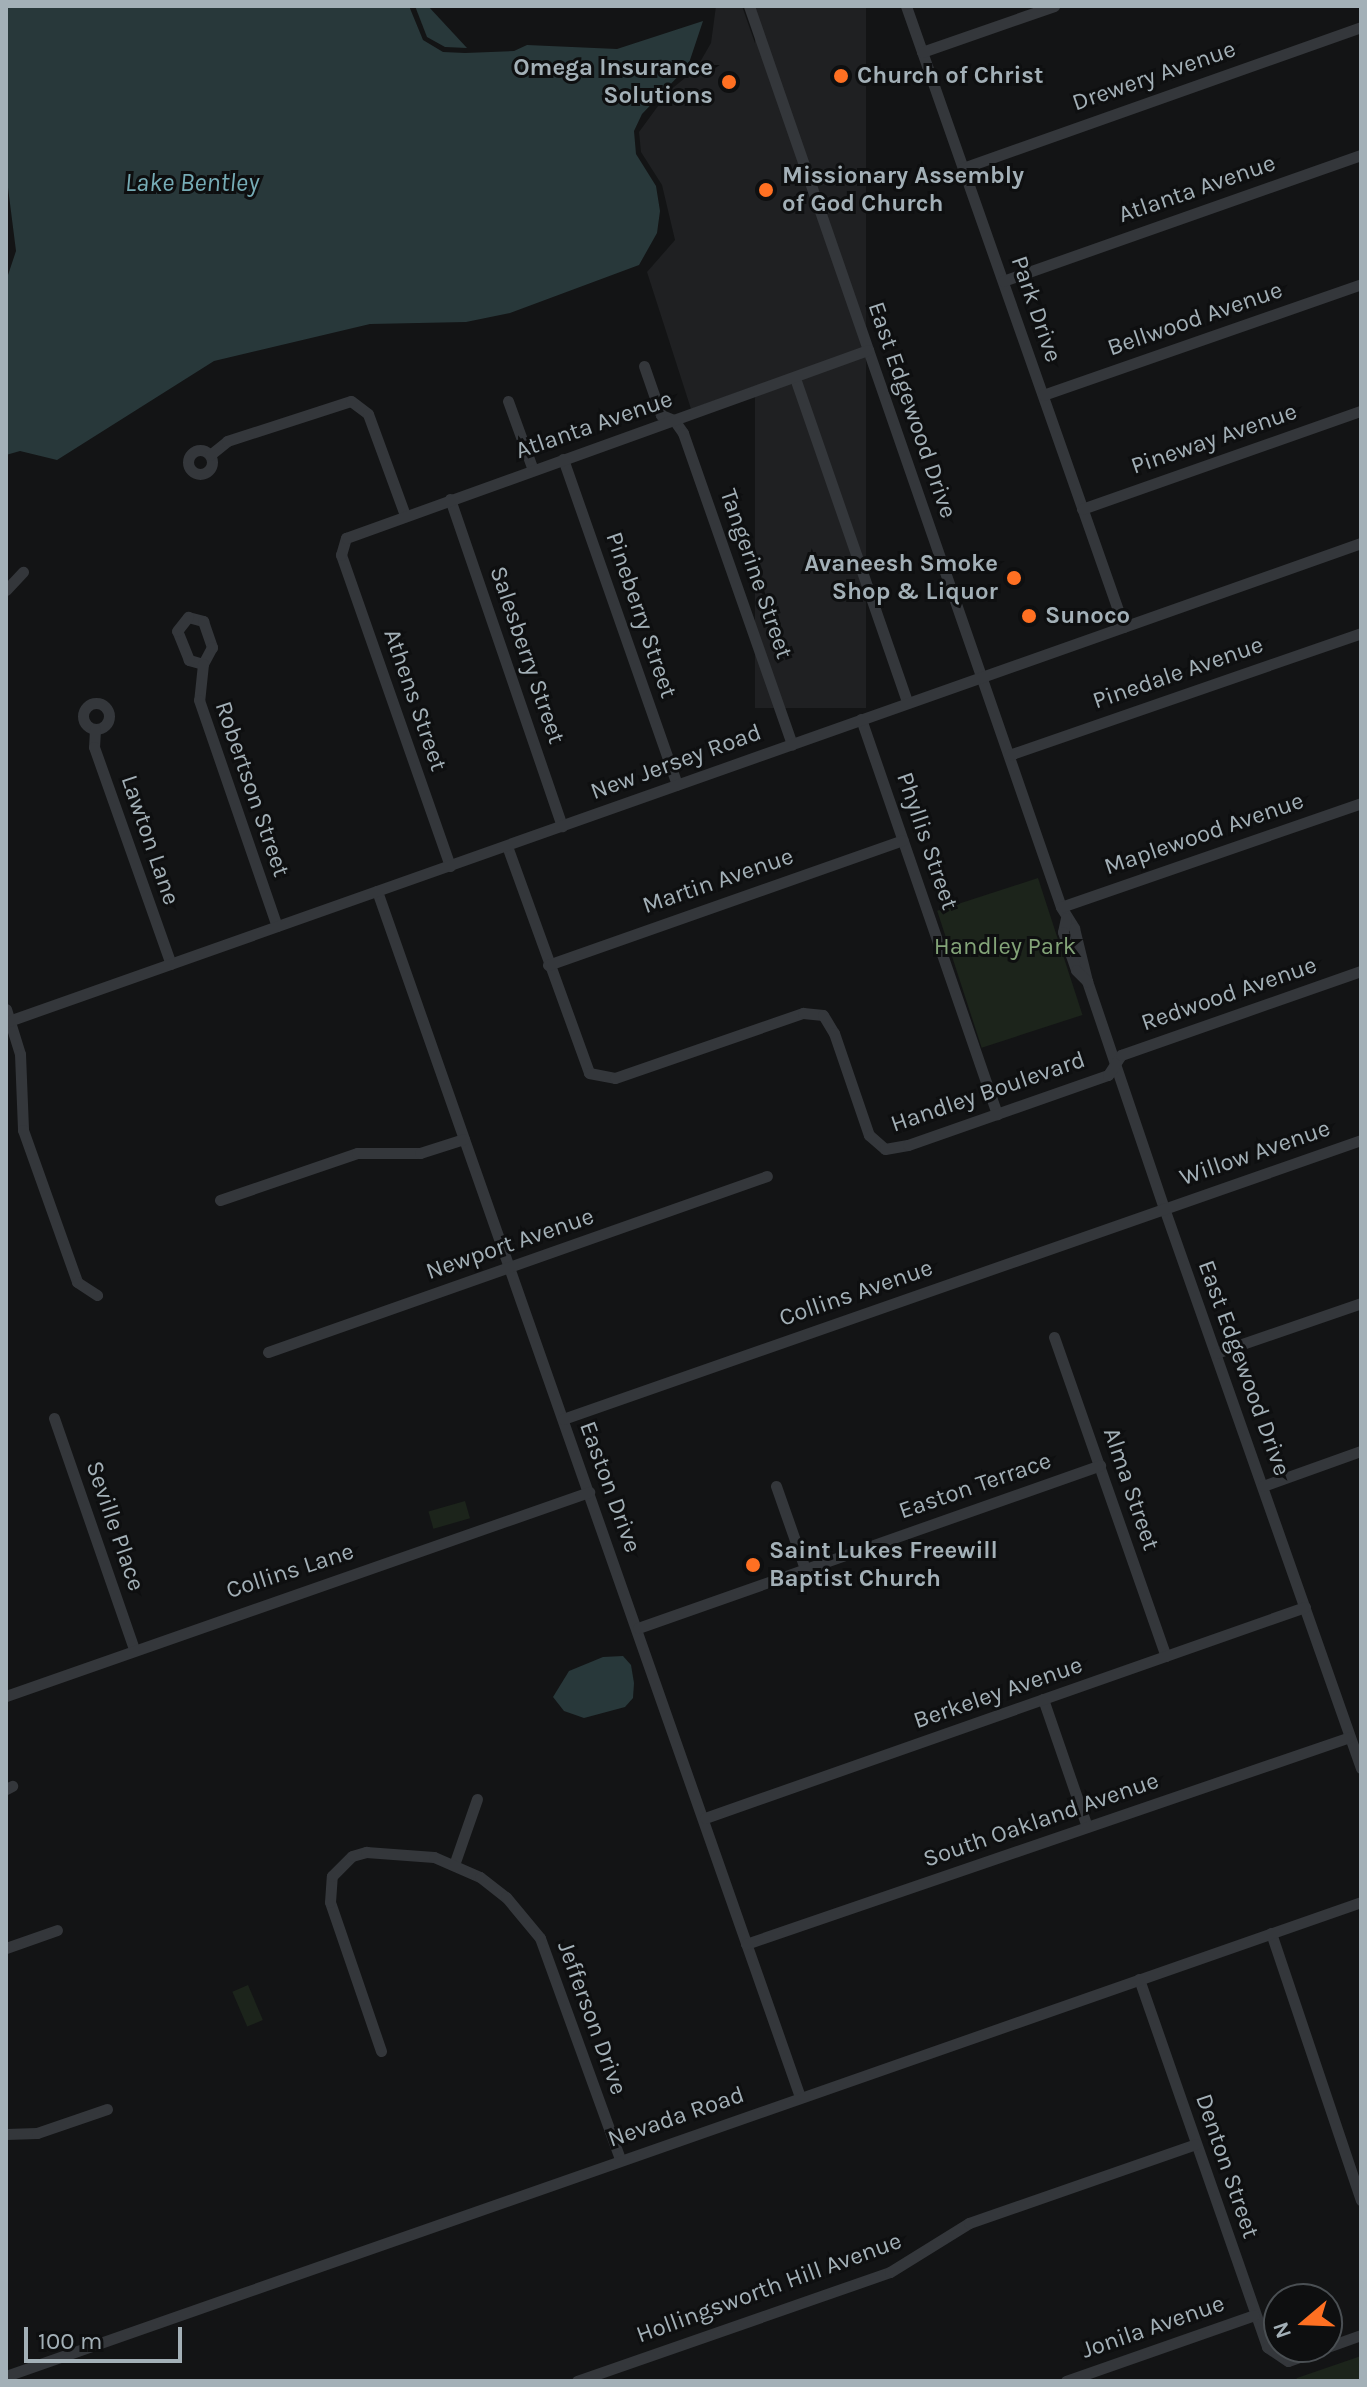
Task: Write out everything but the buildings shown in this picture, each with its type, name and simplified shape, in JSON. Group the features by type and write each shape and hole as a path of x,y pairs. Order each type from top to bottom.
{"street":[{"name":"East Edgewood Drive","path":"749,6 1063,913 1063,932 1076,970 1087,981 1361,1768"},
{"name":"Park Drive","path":"906,6 1124,627"},
{"path":"922,52 1054,6"},
{"name":"Drewery Avenue","path":"963,168 1361,27"},
{"name":"Atlanta Avenue","path":"1003,281 1361,155"},
{"name":"Bellwood Avenue","path":"1043,395 1361,284"},
{"name":"Atlanta Avenue","path":"341,549 346,538 405,515 868,350"},
{"name":"Tangerine Street","path":"644,366 661,415 674,420 792,744"},
{"path":"795,378 907,701"},
{"path":"210,455 227,441 351,401 368,414 405,515"},
{"path":"508,401 533,470"},
{"name":"Pineway Avenue","path":"1082,509 1361,411"},
{"name":"Pineberry Street","path":"563,459 677,785"},
{"name":"Salesberry Street","path":"450,499 562,826"},
{"name":"New Jersey Road","path":"8,1017 171,964 907,701 1361,543"},
{"name":"Athens Street","path":"341,549 450,866"},
{"path":"6,590 23,572"},
{"name":"Pinedale Avenue","path":"1009,755 1361,633"},
{"name":"Robertson Street","path":"203,664 199,700 277,926"},
{"name":"Phyllis Street","path":"861,719 997,1114"},
{"name":"Lawton Lane","path":"95,729 94,747 171,964"},
{"name":"Maplewood Avenue","path":"1063,913 1361,803"},
{"name":"Martin Avenue","path":"548,965 903,840"},
{"name":"Handley Boulevard","path":"507,846 583,1066 596,1078 615,1078 812,1012 830,1022 875,1144 894,1150 1108,1075 1116,1063"},
{"name":"Easton Drive","path":"377,891 705,1818 800,2097"},
{"name":"Redwood Avenue","path":"1116,1063 1121,1055 1361,971"},
{"path":"8,1017 23,1074 23,1130 77,1282 97,1295"},
{"path":"220,1200 357,1153 420,1153 464,1139"},
{"name":"Willow Avenue","path":"1164,1208 1361,1140"},
{"name":"Newport Avenue","path":"268,1352 767,1176"},
{"name":"Collins Avenue","path":"563,1419 1164,1208"},
{"path":"1216,1353 1361,1303"},
{"name":"Alma Street","path":"1054,1337 1166,1656"},
{"name":"Seville Place","path":"54,1418 134,1649"},
{"path":"1263,1486 1361,1451"},
{"name":"Easton Terrace","path":"638,1628 1100,1465"},
{"path":"776,1486 805,1569"},
{"name":"Collins Lane","path":"6,1696 589,1492"},
{"name":"Berkeley Avenue","path":"705,1818 1305,1607"},
{"path":"1043,1699 1087,1827"},
{"name":"South Oakland Avenue","path":"746,1944 1350,1737"},
{"path":"454,1865 477,1799"},
{"name":"Jefferson Drive","path":"381,2051 330,1902 332,1876 352,1856 366,1852 400,1852 454,1865 506,1897 540,1938 620,2159"},
{"name":"Nevada Road","path":"6,2376 1361,1902"},
{"path":"6,1948 57,1930"},
{"path":"1271,1933 1361,2200"},
{"name":"Denton Street","path":"1139,1979 1267,2347 1283,2360 1361,2335"},
{"path":"6,2134 37,2133 107,2109"},
{"name":"Hollingsworth Hill Avenue","path":"577,2381 890,2272 969,2223 1196,2144"},
{"name":"Jonila Avenue","path":"1066,2381 1254,2315"}],"shaded area":[{"path":"716,6 742,6 861,347 691,409 647,272 675,240 662,185 641,152 639,132 669,91 696,69 711,43"},
{"path":"755,6 866,6 866,708 755,708"}],"green space":[{"name":"Handley Park","path":"1038,878 1082,1015 982,1048 937,911"},
{"path":"465,1501 470,1518 433,1529 428,1511"},
{"path":"248,1985 263,2020 247,2027 232,1992"},
{"path":"1361,2356 1361,2381 1295,2381 1297,2378"}],"water":[{"name":"Lake Bentley","path":"6,6 409,6 423,40 443,52 465,53 514,51 527,45 617,49 703,21 688,66 642,114 634,131 636,154 656,186 660,211 657,233 639,265 510,313 466,322 370,324 214,361 57,460 20,451 6,455 6,281 16,251 6,172"},
{"path":"415,6 428,6 467,48 445,47 427,37"},
{"path":"623,1656 631,1665 634,1683 633,1698 625,1707 584,1718 564,1711 553,1697 569,1671 603,1657"}],"place":[{"name":"Church of Christ","path":"841,76"},
{"name":"Omega Insurance Solutions","path":"729,82"},
{"name":"Missionary Assembly of God Church","path":"766,190"},
{"name":"Avaneesh Smoke Shop & Liquor","path":"1014,578"},
{"name":"Sunoco","path":"1029,616"},
{"name":"Saint Lukes Freewill Baptist Church","path":"753,1565"}]}
